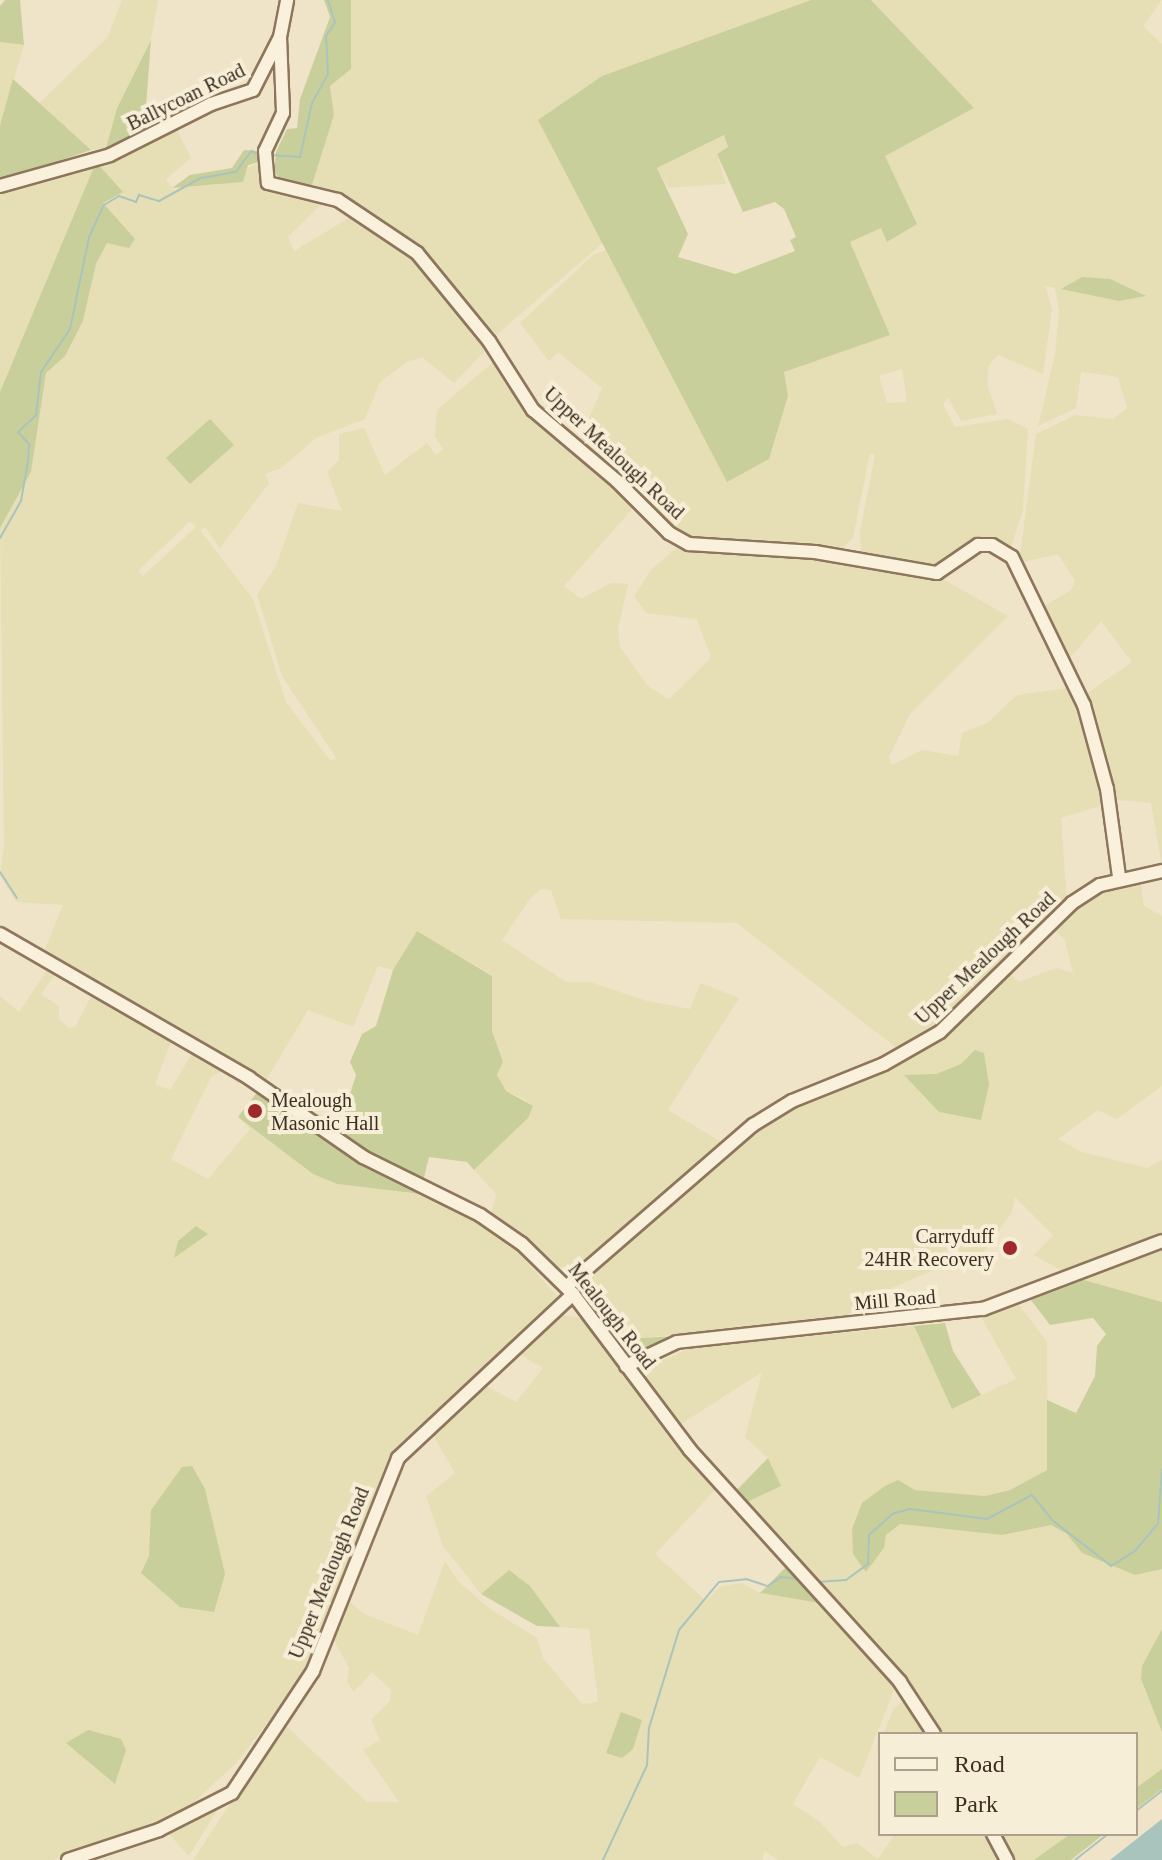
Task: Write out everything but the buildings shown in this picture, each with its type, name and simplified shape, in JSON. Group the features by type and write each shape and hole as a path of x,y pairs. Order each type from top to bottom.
{"street":[{"name":"Ballycoan Road","path":"0,186 110,155 211,104 253,90 280,37 287,0"},
{"name":"Upper Mealough Road","path":"280,37 283,113 264,155 268,183 338,200 417,253 489,341 533,410 679,540 815,552 937,573 978,545 1005,551 1084,705 1107,789 1119,877"},
{"name":"Upper Mealough Road","path":"68,1860 159,1830 232,1793 313,1671 398,1458 570,1290 753,1125 792,1101 884,1064 940,1032 1072,903 1119,877 1162,871"},
{"name":"Mealough Road","path":"0,934 249,1078 377,1165 501,1227 570,1290 690,1450 900,1682 933,1732"},
{"name":"Mill Road","path":"626,1366 677,1342 983,1309 1162,1241"},
{"path":"994,1836 1007,1860"}],"shaded area":[{"path":"122,0 158,0 151,40 117,108 106,148 91,150 39,103 107,38"},
{"path":"351,0 811,0 602,76 539,120 603,243 495,336 424,253 337,193 312,185 334,115 330,86 351,69"},
{"path":"871,0 1162,0 1143,26 1162,44 1162,867 1151,803 1118,800 1086,694 1132,662 1101,621 1065,664 1041,608 1071,590 1075,581 1058,554 1019,563 1036,434 1075,415 1113,419 1127,408 1118,377 1081,372 1076,408 1038,426 1055,355 1059,311 1055,288 1045,286 1052,309 1043,374 998,355 989,365 987,383 997,414 961,421 948,398 943,404 955,427 1008,419 1028,429 1023,510 1011,547 969,543 938,569 866,558 861,551 860,532 875,455 870,453 853,538 839,551 699,539 670,530 579,441 602,388 558,352 549,361 520,323 593,255 606,250 727,481 769,459 788,396 783,372 890,335 850,242 881,228 888,241 884,156 974,108","holes":["902,369 907,402 887,403 879,376"]},
{"path":"0,42 24,45 0,125"},
{"path":"177,130 191,158 166,179 174,190 187,183 216,185 259,162 263,186 276,194 326,200 288,237 294,251 352,216 415,257 488,348 454,383 422,357 407,362 380,382 365,419 316,438 281,468 265,474 269,483 220,548 205,527 200,530 253,599 286,702 330,760 337,759 282,676 257,595 276,566 298,503 342,511 327,472 339,460 339,434 364,428 385,475 427,443 436,455 443,449 435,437 437,410 493,362 529,414 635,506 564,586 581,599 611,583 628,584 618,629 620,647 649,687 669,699 711,658 697,619 646,613 634,596 652,569 676,548 832,558 943,579 1008,616 910,714 889,757 892,765 922,750 958,756 962,733 987,723 1017,695 1069,688 1082,710 1107,804 1061,818 1067,902 938,1029 899,1050 737,923 561,919 551,890 541,889 529,900 502,940 566,982 590,982 647,1001 690,1009 701,983 739,998 668,1110 723,1143 577,1267 558,1267 491,1215 496,1194 474,1170 528,1118 526,1100 506,1091 497,1075 503,1062 492,1031 492,975 417,931 393,970 378,966 353,1027 308,1010 265,1082 44,951 63,905 16,902 0,875 4,847 0,528 31,472 46,373 65,355 83,321 96,264 107,243 96,163 0,392 0,190 116,156","holes":["190,521 196,527 143,576 138,571"]},
{"path":"724,135 728,147 717,154 726,184 668,188 657,168"},
{"path":"1140,878 1144,906 1162,916 1162,1086 1117,1119 1098,1110 1058,1139 1082,1152 1147,1168 1162,1160 1162,1236 1066,1273 1034,1255 1053,1235 1015,1197 1012,1212 982,1255 958,1259 883,1292 842,1319 640,1338 627,1334 592,1299 588,1280 642,1224 775,1118 943,1038 1007,972 1019,982 1056,968 1073,973 1065,940 1053,928 1104,889"},
{"path":"48,969 56,973 41,994 59,1006 59,1019 69,1028 75,1027 92,995 172,1040 155,1084 170,1090 193,1052 225,1069 211,1077 171,1159 208,1179 250,1129 238,1117 313,1174 337,1184 421,1194 474,1219 510,1243 557,1296 402,1447 319,1647 303,1677 236,1763 190,1806 160,1823 69,1850 54,1860 0,1860 0,996 19,1012"},
{"path":"1162,1247 1162,1302 1084,1280"},
{"path":"1019,1305 1047,1342 1048,1470 1010,1490 985,1496 915,1490 853,1554 867,1571 884,1548 886,1535 899,1524 1002,1535 1051,1525 1067,1534 1082,1553 1135,1575 1162,1569 1162,1629 1142,1666 1141,1679 1162,1732 1162,1769 1138,1787 1138,1732 938,1732 908,1683 743,1504 780,1486 768,1458 745,1437 762,1372 678,1426 647,1385 643,1369 691,1348 914,1326 952,1409 1016,1379 980,1315"},
{"path":"562,1315 581,1318 716,1489 655,1554 706,1601 721,1586 742,1583 760,1593 819,1603 896,1685 859,1778 820,1757 793,1804 820,1822 843,1847 857,1843 878,1859 894,1836 988,1836 1002,1860 778,1860 764,1851 763,1860 193,1860 283,1723 367,1802 399,1802 363,1750 380,1740 371,1720 390,1701 391,1690 372,1672 354,1692 347,1682 349,1668 333,1638 349,1601 364,1614 418,1635 445,1561 458,1581 489,1608 537,1638 543,1658 582,1704 598,1702 589,1629 560,1627 530,1586 509,1570 481,1594 443,1546 426,1496 455,1473 433,1435 486,1386 516,1402 543,1368 519,1354"},
{"path":"906,1699 927,1732 884,1732 894,1708"},
{"path":"218,1809 189,1856 166,1831"},
{"path":"1000,1836 1067,1836 1034,1860 1015,1860"}],"green space":[{"path":"5,0 20,0 24,45 0,42 0,6"},
{"path":"324,0 351,0 351,69 330,86 334,115 312,185 283,183 274,171 276,152 287,129 297,128 300,99 330,17"},
{"path":"811,0 871,0 974,108 885,156 917,224 887,242 881,228 850,242 890,335 784,372 788,396 769,459 727,482 538,120 602,76","holes":["724,135 728,147 717,154 743,212 775,202 784,209 796,237 790,240 795,251 735,274 678,257 688,234 657,168"]},
{"path":"151,40 144,134 106,148 117,108"},
{"path":"13,79 91,150 0,181 0,125"},
{"path":"244,150 258,151 259,162 248,165 243,182 172,188 190,175 232,168"},
{"path":"96,162 123,192 103,203 135,239 129,248 107,243 96,264 83,321 65,356 46,373 31,472 0,528 0,392"},
{"path":"1082,277 1110,279 1146,296 1119,301 1061,289"},
{"path":"210,419 234,445 190,484 166,458"},
{"path":"417,931 492,976 492,1031 503,1062 497,1075 506,1091 533,1106 528,1118 474,1170 467,1162 429,1157 423,1181 390,1167 338,1133 356,1075 350,1062 362,1034 376,1026 393,970"},
{"path":"975,1050 984,1053 989,1085 981,1120 939,1112 904,1075 936,1074 961,1064"},
{"path":"259,1090 379,1172 421,1194 337,1184 313,1174 238,1117"},
{"path":"642,1224 588,1279 592,1299 627,1334 640,1338 677,1336 631,1354 622,1351 581,1291 583,1279"},
{"path":"196,1226 208,1234 174,1258 178,1241"},
{"path":"1084,1280 1162,1302 1162,1569 1135,1575 1082,1553 1067,1534 1051,1525 1002,1535 900,1524 886,1535 884,1548 866,1572 853,1554 852,1529 862,1503 885,1486 898,1480 915,1490 985,1496 1010,1490 1047,1470 1047,1400 1076,1413 1095,1376 1097,1346 1106,1334 1093,1318 1050,1325 1031,1300"},
{"path":"945,1323 953,1351 981,1395 952,1409 914,1326"},
{"path":"768,1458 781,1486 743,1504 734,1493"},
{"path":"192,1466 205,1489 225,1574 214,1612 180,1607 141,1573 149,1556 151,1510 182,1467"},
{"path":"786,1567 819,1603 760,1593"},
{"path":"509,1570 530,1586 560,1627 537,1626 481,1594"},
{"path":"1162,1629 1162,1732 1141,1679 1142,1666"},
{"path":"621,1712 642,1720 633,1749 622,1758 606,1753"},
{"path":"88,1730 121,1739 126,1750 115,1784 66,1743"},
{"path":"1162,1769 1162,1789 1138,1807 1138,1787"},
{"path":"1067,1836 1101,1836 1071,1860 1034,1860"}],"water":[{"path":"1162,1819 1162,1860 1110,1860"}],"waterway":[{"path":"270,155 300,157 312,103 328,74 326,36 335,22 328,0"},
{"path":"0,538 21,501 28,463 29,444 18,432 36,415 41,372 70,329 89,237 104,205 119,196 136,202 139,195 159,201 201,178 236,172 251,151 259,154"},
{"path":"0,872 17,898"},
{"path":"817,1582 846,1580 868,1564 869,1535 892,1514 910,1509 987,1519 1032,1495 1052,1520 1111,1566 1135,1551 1158,1524 1162,1469"},
{"path":"603,1860 647,1765 649,1728 679,1630 719,1582 746,1579 768,1586 781,1577 799,1579"},
{"path":"1138,1809 1162,1791"},
{"path":"1075,1860 1105,1836"}],"place":[{"name":"Mealough Masonic Hall","path":"255,1111"},
{"name":"Carryduff 24HR Recovery","path":"1010,1248"}]}
